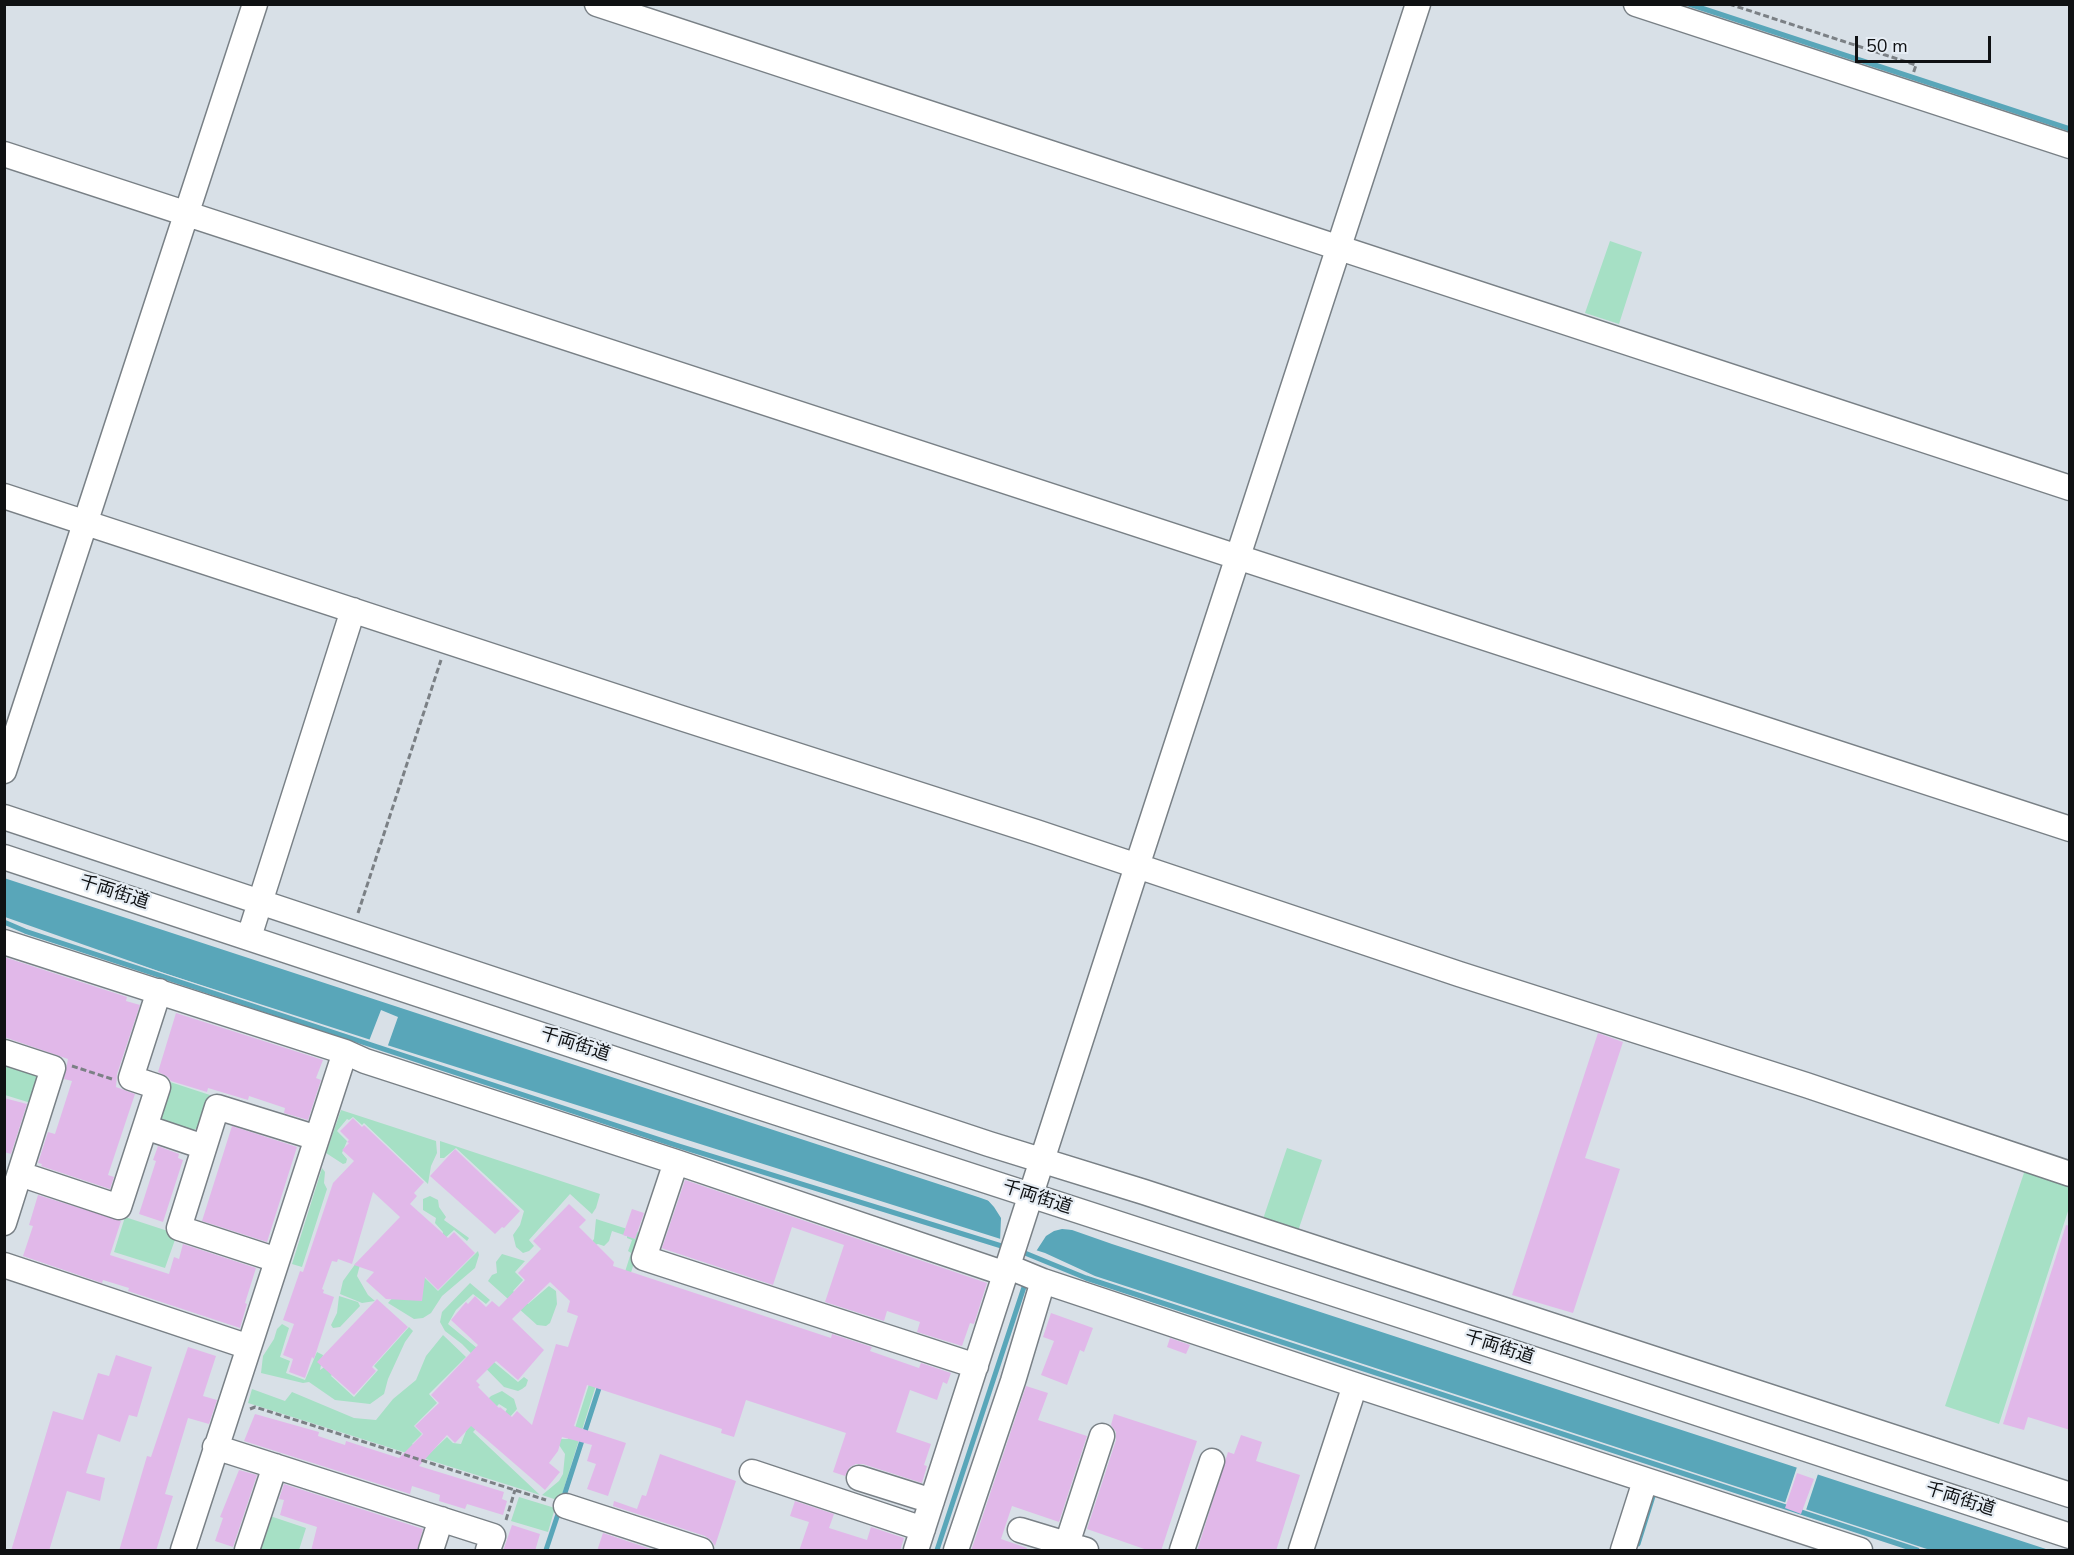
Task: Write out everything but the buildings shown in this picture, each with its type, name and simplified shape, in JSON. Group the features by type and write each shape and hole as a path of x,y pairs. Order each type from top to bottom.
{"street":[{"path":"4,771 255,4"},
{"path":"597,4 2070,488"},
{"path":"752,1472 920,1540 1418,4"},
{"path":"1636,4 2070,146"},
{"path":"4,154 190,208 2070,829"},
{"path":"4,496 88,518 447,641 1139,860 1459,974 1817,1089 2070,1174"},
{"path":"255,916 353,610"},
{"path":"4,817 255,916 351,933 500,997 623,1037 757,1074 1144,1192 1333,1254 1437,1294 2002,1480 2070,1495"},
{"name":"千両街道","path":"4,857 255,916 623,1037 747,1103 1028,1204 1131,1229 2070,1536"},
{"path":"4,942 676,1162 1009,1265 1043,1281 1860,1551"},
{"path":"20,1174 119,1207 158,1087 131,1078 159,992"},
{"path":"4,1052 53,1068 4,1223"},
{"path":"183,1551 345,1052"},
{"path":"747,1103 757,1074"},
{"path":"277,1260 179,1228 217,1107 317,1138"},
{"path":"145,1127 204,1147"},
{"path":"676,1162 644,1258 976,1366"},
{"path":"1131,1229 1144,1192"},
{"path":"1321,1291 1333,1254"},
{"path":"4,1265 249,1347"},
{"path":"956,1551 1013,1381 1043,1281"},
{"path":"1427,1324 1437,1294"},
{"path":"1577,1373 1587,1343"},
{"path":"1301,1551 1355,1385"},
{"path":"1020,1530 1072,1548 1102,1436"},
{"path":"215,1448 441,1519 491,1543"},
{"path":"1182,1551 1212,1461"},
{"path":"247,1551 275,1466"},
{"path":"859,1478 932,1501"},
{"path":"1623,1551 1645,1480"},
{"path":"1992,1510 2002,1480"},
{"path":"556,1503 700,1551"},
{"path":"431,1551 441,1519"}],"path":[{"path":"1729,4 1916,65 1914,71"},
{"path":"351,933 447,641"},
{"path":"53,1068 65,1064 120,1082 131,1078"},
{"path":"247,1410 255,1407 556,1503"},
{"path":"491,1543 502,1531 515,1491"}],"green space":[{"path":"1610,241 1642,252 1619,324 1585,313"},
{"path":"5,1059 35,1069 42,1081 34,1104 5,1095"},
{"path":"167,1081 213,1096 203,1124 191,1132 165,1124 157,1111"},
{"path":"341,1110 436,1141 437,1153 431,1166 428,1184 364,1123 362,1125 353,1117 347,1119 337,1131 347,1141 342,1153 347,1159 346,1163 343,1164 326,1153"},
{"path":"440,1141 600,1194 596,1208 592,1214 570,1194 529,1240 534,1246 523,1253 516,1247 513,1235 520,1225 524,1211 456,1148 444,1158 440,1158"},
{"path":"1287,1148 1322,1160 1297,1234 1262,1222"},
{"path":"2026,1167 2069,1182 2069,1208 1999,1424 1945,1406"},
{"path":"322,1168 325,1172 324,1183 327,1189 302,1267 292,1264"},
{"path":"430,1196 438,1200 439,1207 446,1217 444,1220 469,1238 467,1241 454,1230 441,1242 443,1232 435,1223 436,1218 423,1210 423,1199"},
{"path":"125,1217 177,1234 165,1268 114,1252"},
{"path":"596,1219 643,1234 560,1501 542,1495 559,1481 563,1474 565,1454 555,1439 568,1439 572,1428 575,1428 631,1253 628,1251 632,1240 612,1231 609,1241 604,1246 598,1244 587,1248 594,1239"},
{"path":"478,1251 475,1268 442,1296 431,1313 423,1318 414,1319 388,1303 411,1276 413,1266 438,1291"},
{"path":"502,1254 525,1261 515,1272 523,1280 513,1291 528,1304 549,1286 556,1291 557,1304 550,1323 546,1326 537,1325 488,1281 492,1275 497,1273 496,1262"},
{"path":"361,1261 357,1276 368,1295 375,1301 362,1303 340,1294 343,1281 356,1263"},
{"path":"470,1283 490,1300 486,1304 473,1294 456,1310 448,1324 518,1382 524,1377 528,1380 526,1386 518,1391 504,1387 462,1344 445,1331 440,1322 442,1312"},
{"path":"339,1296 358,1302 360,1306 340,1327 333,1328 331,1325 337,1313"},
{"path":"282,1324 289,1328 280,1357 290,1361 286,1373 305,1380 317,1352 323,1355 320,1370 332,1357 340,1365 331,1376 354,1397 378,1370 374,1366 409,1327 413,1331 405,1342 388,1379 384,1394 370,1404 335,1400 309,1382 303,1383 261,1373 263,1356"},
{"path":"443,1335 466,1357 429,1394 437,1403 414,1426 422,1434 412,1444 426,1457 447,1437 453,1443 461,1444 473,1414 491,1396 502,1391 514,1399 517,1409 509,1418 503,1416 507,1409 499,1404 473,1432 540,1495 248,1403 252,1389 285,1401 292,1392 354,1418 376,1420 393,1399 416,1380 426,1356"},
{"path":"519,1497 555,1508 548,1532 511,1521"},
{"path":"267,1515 306,1528 299,1550 261,1550 258,1542"}],"water":[{"path":"4,878 978,1197 1112,1244 2049,1550 1930,1550 1095,1276 1045,1253 164,973 5,917"}],"pier":[{"path":"28,928 369,1041 381,1010 398,1017 387,1048 163,976 28,930"},
{"path":"984,1196 1074,1227 1073,1230 1054,1231 1046,1236 1035,1253 1000,1242 1001,1218"},
{"path":"1797,1467 1818,1474 1805,1513 1784,1506"}],"waterway":[{"path":"1689,4 2070,129"},
{"path":"4,922 25,931 676,1145 1008,1248"},
{"path":"1020,1251 1086,1278 1917,1550"},
{"path":"937,1550 1026,1281"},
{"path":"563,1499 601,1382"},
{"path":"1638,1544 1655,1490"},
{"path":"546,1550 560,1508"}]}
